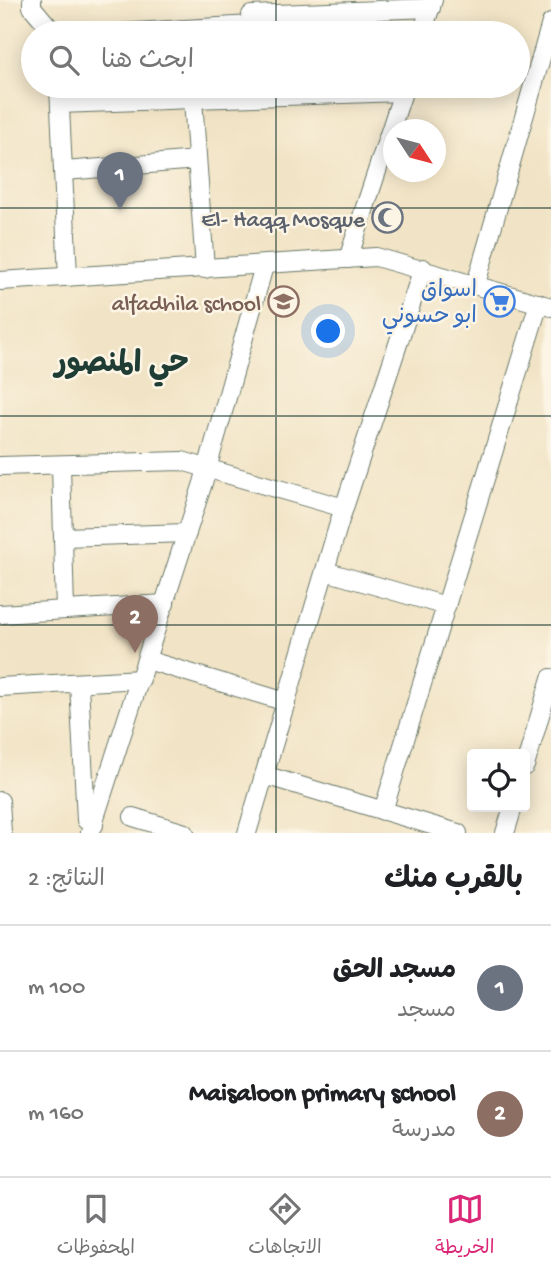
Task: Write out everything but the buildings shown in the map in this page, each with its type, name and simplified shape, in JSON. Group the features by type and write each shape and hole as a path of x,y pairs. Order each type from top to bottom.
{"street":[{"path":"32,0 32,7 44,21"},
{"path":"232,21 432,4 426,21"},
{"path":"530,96 551,23"},
{"path":"60,98 68,277"},
{"path":"60,104 201,98"},
{"path":"348,259 401,98"},
{"path":"476,284 529,98"},
{"path":"193,99 205,269"},
{"path":"65,171 197,160"},
{"path":"0,281 376,257 423,268 545,305 446,606 383,811"},
{"path":"92,829 207,468 264,266"},
{"path":"247,833 344,508 423,268"},
{"path":"0,466 182,461 344,508"},
{"path":"61,465 65,610"},
{"path":"64,537 187,533"},
{"path":"325,571 446,606"},
{"path":"0,614 165,604"},
{"path":"147,660 286,702"},
{"path":"530,749 551,678"},
{"path":"0,687 141,679"},
{"path":"79,682 86,820 92,829"},
{"path":"264,775 458,833"},
{"path":"0,801 1,830"},
{"path":"505,833 511,812"},
{"path":"133,817 185,833"}],"place":[{"name":"مسجد الحق","path":"120,210"},
{"name":"El- Haqq Mosque","path":"388,218"},
{"name":"اسواق ابو حسوني","path":"500,301"},
{"name":"alfadhila school","path":"284,302"},
{"name":"Maisaloon primary school","path":"135,653"}],"district":[{"name":"حي المنصور","path":"122,361"}]}
